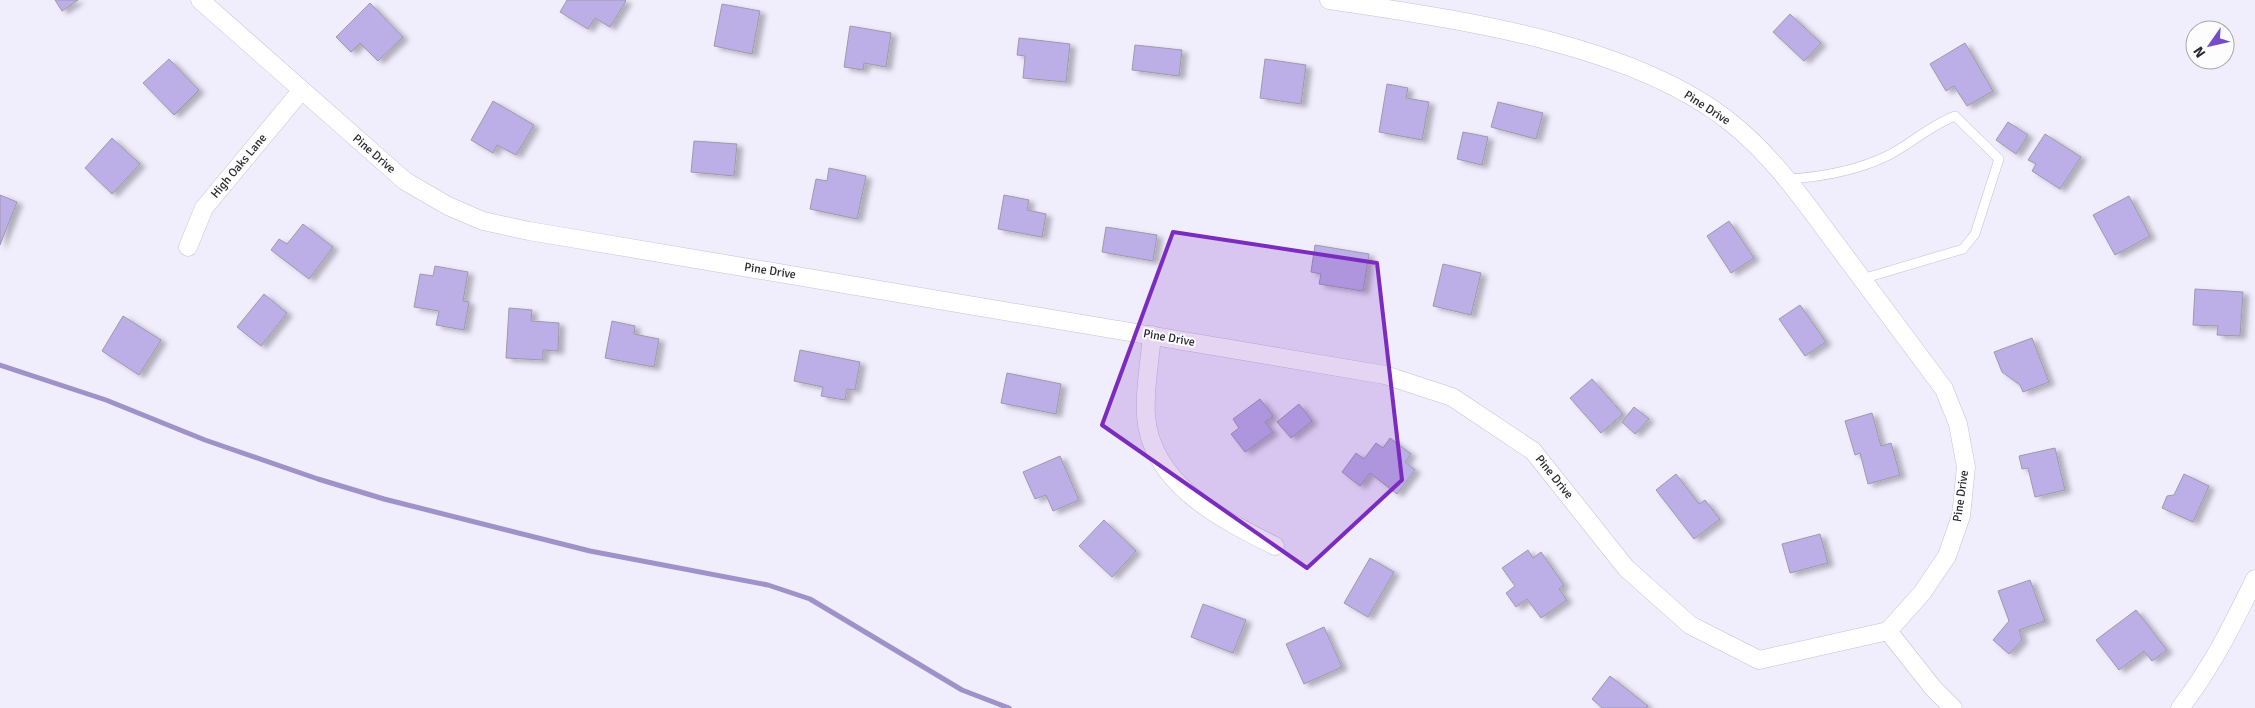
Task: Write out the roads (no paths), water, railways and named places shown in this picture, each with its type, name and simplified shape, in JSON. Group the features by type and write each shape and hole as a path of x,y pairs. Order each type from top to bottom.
{"street":[{"name":"Pine Drive","path":"200,0 301,92 405,181 448,206 483,221 529,231 1385,375 1452,397 1533,451 1626,568 1690,625 1759,660 1888,631 1922,593 1947,556 1961,516 1966,467 1958,424 1944,389 1788,180 1730,121 1681,90 1633,68 1567,47 1498,30 1424,15 1329,0"},
{"name":"High Oaks Lane","path":"188,247 204,208 301,92"},
{"path":"1152,335 1146,416 1152,446 1166,471 1193,497 1225,521 1275,546"},
{"path":"2180,708 2218,655 2255,579"},
{"path":"1888,631 1933,688 1953,708"}],"lane":[{"path":"1788,180 1811,178 1888,155 1941,121 1955,116 1999,159 1975,234 1963,249 1862,278"}],"waterway":[{"path":"0,365 106,400 205,440 318,479 384,499 590,551 768,585 810,599 962,690 1009,708"}]}
